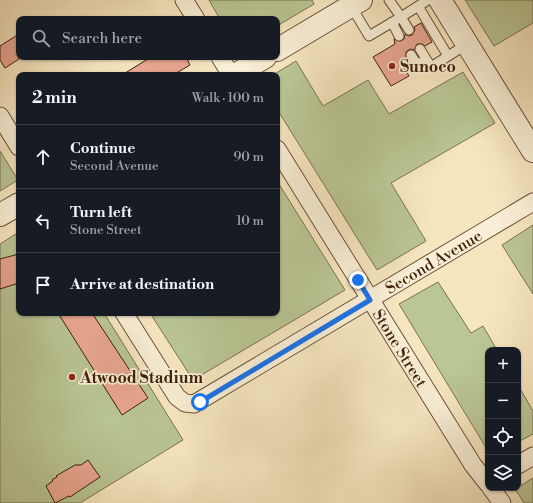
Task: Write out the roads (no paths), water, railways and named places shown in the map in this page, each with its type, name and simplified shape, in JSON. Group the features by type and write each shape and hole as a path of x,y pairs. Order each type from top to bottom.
{"street":[{"path":"184,0 194,16"},
{"path":"440,0 533,150"},
{"path":"280,48 356,3"},
{"path":"222,60 229,72"},
{"path":"240,72 260,60"},
{"path":"0,116 16,142"},
{"name":"Stone Street","path":"280,155 473,465 485,480"},
{"name":"Second Avenue","path":"126,316 176,397 183,403 197,403 533,202"},
{"path":"0,215 16,206"},
{"path":"521,464 533,456"},
{"path":"493,491 502,503"}],"lane":[{"path":"389,0 409,30"},
{"path":"356,3 369,36 428,0"},
{"path":"418,6 448,56"},
{"path":"392,22 399,36"},
{"path":"420,49 431,67 466,44"},
{"path":"411,55 416,63 428,62"}],"place":[{"name":"Sunoco","path":"392,66"},
{"name":"Atwood Stadium","path":"72,377"}]}
